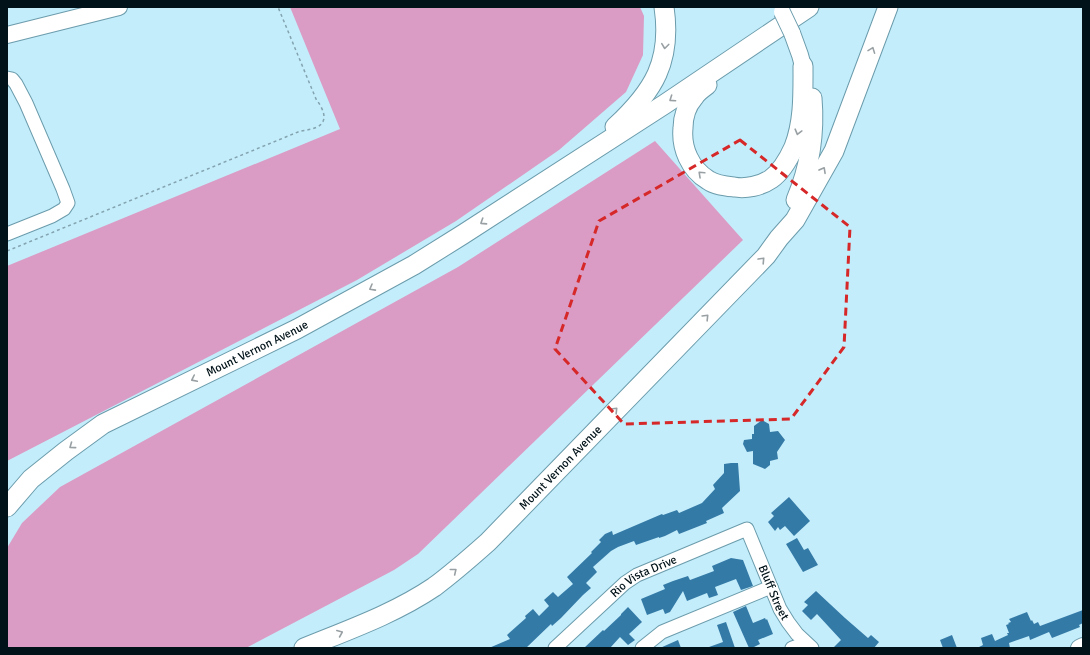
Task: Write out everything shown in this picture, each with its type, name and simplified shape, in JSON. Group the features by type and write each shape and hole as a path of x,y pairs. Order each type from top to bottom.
{"highway":[{"path":"516,200 597,143 634,108 652,85 664,53 666,20 664,7"},
{"path":"516,200 665,104 809,7"},
{"path":"803,66 802,109 794,147 780,170 771,179 759,185 742,188 721,185 708,180 694,167 685,151 682,135 686,109 694,97 708,84 824,7"},
{"path":"780,238 795,220 834,151 888,7"},
{"path":"780,238 803,185 814,126 812,87 803,66"},
{"name":"Mount Vernon Avenue","path":"7,507 32,479 66,451 104,424 297,329 414,265 516,200"},
{"name":"Mount Vernon Avenue","path":"304,648 380,616 406,603 433,587 469,559 488,542 766,256 780,238"}],"main road":[{"path":"7,35 119,7"},
{"path":"781,10 792,34 803,66"},
{"path":"1079,648 1083,646"}],"street":[{"path":"7,78 12,79 16,84 26,103 68,203 64,210 7,234"},
{"name":"Bluff Street","path":"747,529 780,609 797,634 809,645"},
{"name":"Rio Vista Drive","path":"555,648 625,583 637,575 747,529"},
{"path":"642,648 662,632 771,587"},
{"path":"792,648 809,645"}],"path":[{"path":"7,251 298,132 316,128 322,124 324,112 316,99 278,7"}],"highlighted area":[{"path":"740,140 850,227 844,347 791,419 624,424 555,349 599,221"}],"shaded area":[{"path":"290,7 640,7 644,16 643,55 626,92 559,150 456,221 357,280 7,461 7,266 340,129"},
{"path":"655,141 743,240 418,554 394,570 246,648 7,648 7,548 22,523 60,487 458,267"}],"building":[{"path":"762,420 769,424 770,432 778,431 785,440 777,452 778,459 770,461 770,465 765,469 753,464 753,451 747,452 743,444 744,440 752,439 752,434 754,434 754,426"},
{"path":"738,463 740,491 722,508 724,513 706,521 707,523 679,534 677,530 665,536 636,545 634,541 611,551 593,567 597,572 586,583 591,588 561,618 552,626 551,624 526,648 489,648 510,639 507,635 526,618 525,616 533,609 539,616 549,606 544,600 553,592 558,597 573,584 567,577 592,553 591,552 601,542 599,540 605,534 612,531 613,535 662,514 663,515 677,510 679,513 702,503 715,489 713,485 724,473 724,464"},
{"path":"789,497 810,521 794,536 785,526 780,530 778,527 775,531 768,522 774,516 771,513"},
{"path":"797,538 804,550 808,548 818,565 803,572 786,544"},
{"path":"731,558 743,560 753,586 741,590 736,579 715,587 718,595 709,598 707,593 687,601 683,591 670,612 665,614 663,609 647,615 641,599 665,589 663,585 673,581 688,576 690,580 714,571 712,566"},
{"path":"816,591 868,638 871,635 879,642 874,648 833,648 841,640 817,614 811,620 802,611 808,605 804,602"},
{"path":"746,606 753,623 765,618 766,620 767,619 773,634 758,640 760,644 752,648 749,648 733,612"},
{"path":"628,607 642,622 629,634 635,640 628,645 620,637 610,648 584,648 603,630 604,631"},
{"path":"1083,610 1083,623 1079,625 1080,627 1052,638 1049,632 1030,640 1029,636 1009,643 1010,648 977,648 983,645 981,638 992,634 995,641 1008,635 1007,633 1009,633 1006,625 1011,622 1009,619 1027,612 1031,621 1032,620 1034,624 1038,622 1040,626"},
{"path":"726,622 735,648 709,648 723,642 717,625"},
{"path":"952,635 957,648 943,648 940,640"},
{"path":"678,640 681,648 660,648"}]}
